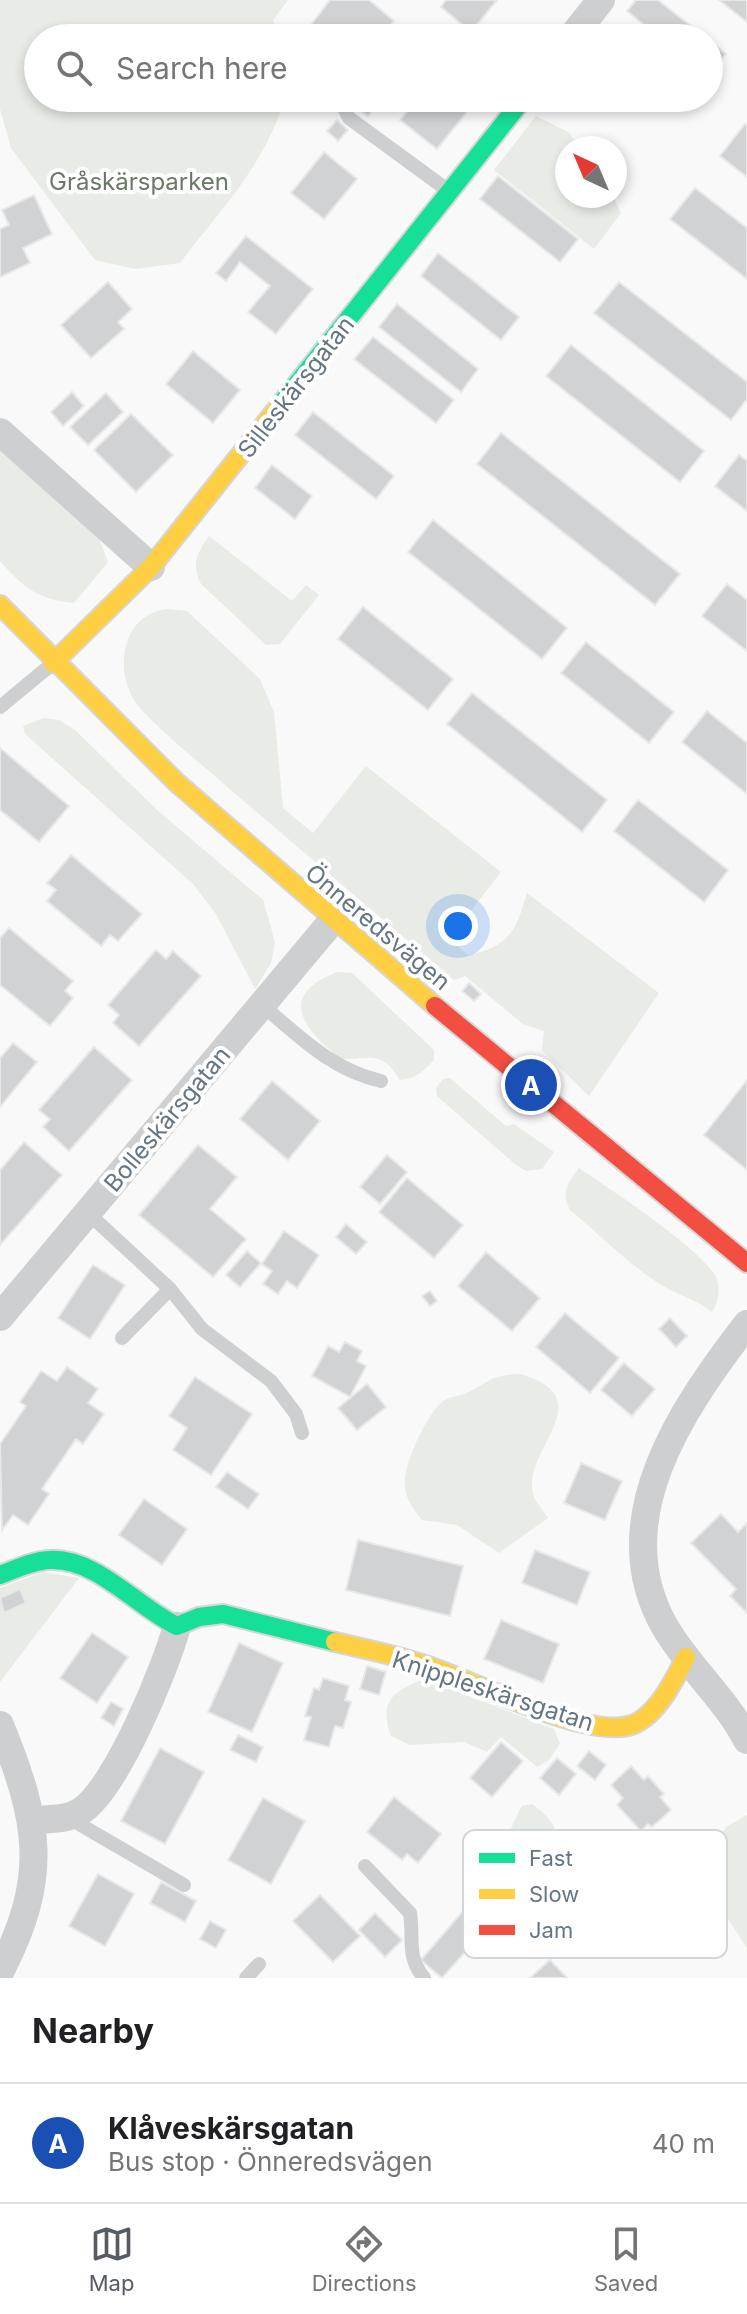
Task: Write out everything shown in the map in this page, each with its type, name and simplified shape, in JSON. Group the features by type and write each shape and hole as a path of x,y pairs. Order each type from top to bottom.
{"street":[{"path":"582,24 601,0"},
{"name":"Silleskärsgatan","path":"53,663 151,567 513,112"},
{"path":"0,432 151,567"},
{"name":"Önneredsvägen","path":"0,605 53,663 198,806 747,1263"},
{"name":"Bolleskärsgatan","path":"0,1317 333,920"},
{"path":"747,1324 719,1360 669,1446 655,1475 643,1517 643,1570 650,1597 686,1657 735,1718 747,1740"},
{"path":"0,1575 35,1563 65,1561 158,1619 177,1626 156,1692 95,1800 67,1817 33,1820"},
{"name":"Knippleskärsgatan","path":"177,1626 199,1617 223,1614 423,1664 546,1712 600,1728 628,1726 641,1720 673,1683 686,1657"},
{"path":"0,1725 23,1782 36,1843 27,1904 0,1972"}],"lane":[{"path":"346,112 349,118 450,192"},
{"path":"0,707 53,663"},
{"path":"262,1005 340,1067 351,1074 381,1081"},
{"path":"88,1213 170,1289 202,1329 286,1397 302,1433"},
{"path":"122,1338 170,1289"},
{"path":"67,1817 184,1885"},
{"path":"365,1866 410,1913 410,1951 414,1966 424,1978"},
{"path":"246,1978 259,1964"}],"green space":[{"name":"Gråskärsparken","path":"0,0 288,0 273,20 274,24 24,24 24,112 280,112 254,166 180,263 135,269 95,260 11,148 0,109"},
{"path":"536,116 572,136 555,136 555,208 619,208 621,213 594,249 494,170"},
{"path":"0,451 98,536 108,562 74,603 50,599 32,591 0,561"},
{"path":"209,536 292,601 306,585 319,595 280,644 266,645 201,584 196,570 197,559"},
{"path":"166,609 187,611 260,679 274,712 283,808 313,833 366,766 501,872 449,939 468,955 493,947 509,935 519,918 527,893 659,993 589,1096 542,1050 544,1031 523,1024 465,976 454,980 142,710 128,687 124,658 126,644 140,621 151,613"},
{"path":"44,718 59,720 75,730 157,810 263,900 275,942 271,963 255,989 216,914 193,884 25,734 23,726"},
{"path":"337,972 352,973 434,1050 434,1060 423,1071 400,1080 394,1070 381,1060 341,1059 316,1036 307,1025 301,1002 318,981"},
{"path":"450,1078 506,1126 514,1124 554,1152 542,1169 526,1171 516,1165 437,1096 436,1088 443,1079"},
{"path":"579,1168 653,1220 708,1265 718,1286 712,1312 650,1278 570,1210 567,1188"},
{"path":"521,1374 545,1385 556,1398 558,1412 532,1480 534,1497 548,1518 499,1553 457,1525 422,1520 407,1496 405,1478 416,1442 441,1403 495,1378"},
{"path":"43,1572 79,1578 0,1682 0,1588"},
{"path":"425,1679 554,1729 560,1744 549,1760 537,1767 501,1737 487,1752 464,1742 410,1745 391,1736 386,1714 392,1698"},
{"path":"532,1804 546,1815 555,1830 510,1830 522,1806"},
{"path":"747,1815 747,1948 727,1918 727,1830 724,1830"}],"building":[{"path":"330,0 369,0 394,21 392,24 312,24"},
{"path":"446,0 497,0 478,24 461,24 441,7"},
{"path":"636,0 658,0 688,24 643,24 627,11"},
{"path":"719,0 747,0 747,22"},
{"path":"407,112 467,112 437,149 400,120"},
{"path":"337,120 348,130 338,141 327,131"},
{"path":"745,124 747,126 747,177 720,156"},
{"path":"324,152 357,179 324,219 291,193"},
{"path":"498,176 578,239 560,262 480,199"},
{"path":"695,188 747,228 747,279 670,219"},
{"path":"34,195 52,234 23,248 30,263 0,277 0,229 9,225 2,210"},
{"path":"246,236 313,289 276,334 248,312 270,286 240,262 226,281 216,273"},
{"path":"438,253 519,317 501,340 421,276"},
{"path":"108,282 132,309 118,322 124,329 91,358 61,325"},
{"path":"619,282 747,382 747,399 731,420 594,313"},
{"path":"397,304 478,369 461,392 379,327"},
{"path":"373,337 454,400 436,423 354,359"},
{"path":"571,345 704,451 680,482 546,376"},
{"path":"193,351 240,390 213,423 166,384"},
{"path":"72,392 84,406 63,426 51,412"},
{"path":"106,393 123,412 88,445 70,427"},
{"path":"313,412 394,476 376,499 295,435"},
{"path":"131,414 173,455 136,492 94,450"},
{"path":"501,433 680,574 655,605 477,464"},
{"path":"739,455 747,461 747,511 715,486"},
{"path":"272,465 312,496 295,519 255,488"},
{"path":"433,520 567,628 542,659 408,552"},
{"path":"727,584 747,600 747,651 702,616"},
{"path":"363,607 453,679 428,710 338,639"},
{"path":"586,642 674,712 649,743 561,673"},
{"path":"472,693 607,800 582,832 447,724"},
{"path":"707,711 747,743 747,794 682,742"},
{"path":"0,748 69,806 39,842 0,810"},
{"path":"638,800 728,870 704,902 614,831"},
{"path":"71,855 142,914 118,941 110,935 101,946 47,901 56,890 47,883"},
{"path":"9,928 73,981 65,991 73,998 50,1026 0,985 0,938"},
{"path":"156,950 166,959 173,951 201,976 139,1046 113,1023 119,1015 108,1005"},
{"path":"469,983 481,994 474,1001 462,991"},
{"path":"13,1043 37,1062 0,1107 0,1058"},
{"path":"94,1047 132,1080 69,1151 43,1127 50,1119 39,1110"},
{"path":"747,1080 747,1170 704,1135"},
{"path":"272,1081 320,1121 288,1160 240,1119"},
{"path":"24,1142 62,1175 0,1245 0,1170"},
{"path":"198,1145 237,1177 210,1209 246,1239 213,1277 139,1215"},
{"path":"387,1155 407,1172 380,1204 360,1187"},
{"path":"407,1178 463,1225 434,1258 379,1212"},
{"path":"346,1224 367,1242 356,1254 336,1237"},
{"path":"284,1231 319,1255 297,1288 287,1281 278,1294 263,1284 272,1271 262,1264"},
{"path":"247,1251 261,1263 240,1287 226,1275"},
{"path":"486,1252 540,1298 512,1331 458,1286"},
{"path":"93,1265 125,1285 90,1339 58,1318"},
{"path":"430,1291 437,1301 430,1306 422,1296"},
{"path":"565,1313 619,1358 590,1393 536,1347"},
{"path":"670,1318 687,1336 676,1347 659,1329"},
{"path":"345,1342 362,1351 357,1361 366,1366 350,1397 312,1376 328,1346 339,1352"},
{"path":"624,1363 655,1389 632,1416 601,1390"},
{"path":"67,1367 98,1389 88,1403 104,1414 83,1444 76,1439 42,1489 49,1494 28,1525 13,1515 2,1530 0,1444 26,1406 20,1402 41,1371 57,1381"},
{"path":"195,1377 252,1414 211,1475 173,1450 187,1428 169,1416"},
{"path":"367,1384 386,1407 357,1430 338,1408"},
{"path":"581,1463 622,1481 605,1520 564,1503"},
{"path":"227,1472 259,1494 248,1509 216,1487"},
{"path":"144,1499 187,1529 162,1565 119,1535"},
{"path":"721,1514 738,1532 747,1523 747,1613 730,1596 736,1589 691,1543"},
{"path":"358,1540 463,1566 450,1616 346,1590"},
{"path":"535,1550 590,1572 577,1605 522,1583"},
{"path":"20,1589 26,1603 4,1613 0,1598"},
{"path":"501,1620 559,1644 543,1683 484,1659"},
{"path":"92,1633 128,1657 97,1703 60,1678"},
{"path":"239,1643 283,1663 252,1732 208,1712"},
{"path":"367,1666 386,1672 379,1695 360,1689"},
{"path":"323,1678 349,1686 345,1700 351,1702 343,1728 335,1726 329,1747 304,1740 311,1717 305,1716 314,1688 319,1690"},
{"path":"111,1702 123,1709 114,1726 101,1718"},
{"path":"238,1735 263,1747 256,1762 230,1750"},
{"path":"501,1742 523,1761 492,1797 470,1778"},
{"path":"160,1748 204,1772 165,1844 121,1821"},
{"path":"589,1751 606,1765 595,1780 577,1766"},
{"path":"557,1758 576,1774 559,1795 540,1778"},
{"path":"631,1766 644,1780 648,1776 664,1794 660,1797 671,1810 652,1827 648,1824 640,1830 617,1805 623,1798 611,1785"},
{"path":"394,1797 441,1834 418,1863 407,1854 402,1860 367,1832"},
{"path":"263,1798 305,1821 271,1884 228,1860"},
{"path":"98,1874 134,1894 105,1946 69,1926"},
{"path":"161,1882 196,1901 185,1922 150,1903"},
{"path":"320,1895 360,1936 333,1962 293,1921"},
{"path":"463,1911 463,1954 442,1978 421,1960"},
{"path":"375,1913 402,1940 385,1957 359,1930"},
{"path":"210,1921 226,1930 216,1948 200,1939"},
{"path":"550,1960 567,1978 530,1978"}],"traffic: fast":[{"path":"280,405 513,112"},
{"path":"0,1575 36,1562 66,1561 100,1575 177,1626 199,1617 223,1614 335,1642"}],"traffic: slow":[{"path":"53,663 151,567 280,405"},
{"path":"0,605 176,782 435,1006"},
{"path":"335,1642 414,1661 556,1716 608,1727 628,1726 647,1716 663,1698 686,1657"}],"traffic: jam":[{"path":"435,1006 747,1263"}],"place":[{"name":"Klåveskärsgatan","path":"531,1085"}]}
